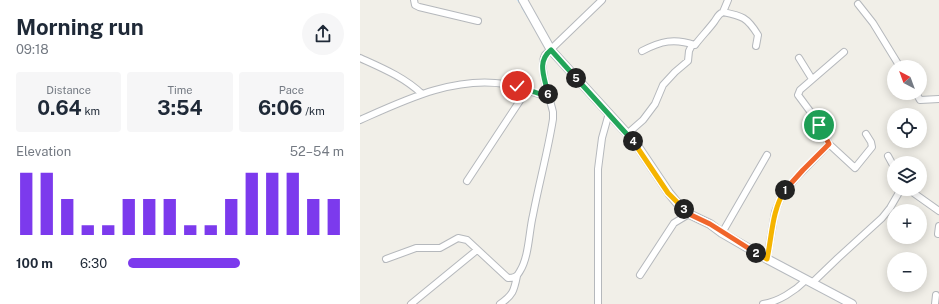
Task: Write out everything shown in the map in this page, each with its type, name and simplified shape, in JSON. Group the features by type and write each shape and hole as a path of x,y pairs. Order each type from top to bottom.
{"street":[{"path":"414,0 415,5 419,7 478,21"},
{"path":"523,0 551,50 634,141 668,193 689,214 710,224 722,233 767,259 852,304"},
{"path":"500,304 509,298 514,291 517,276 521,271 527,250 551,130 553,112 542,65 543,59 545,55 602,0"},
{"path":"627,134 643,120 655,104 663,85 688,61 692,45 695,46 714,23 720,13 723,12 728,0"},
{"path":"858,4 873,23 896,60"},
{"path":"723,12 741,16 745,19 758,35 756,46"},
{"path":"642,52 656,44 667,42 686,42 695,46"},
{"path":"844,52 800,90 798,95 815,118 829,144 856,168 872,147 866,134"},
{"path":"360,58 394,73 414,86 422,94"},
{"path":"799,58 812,79"},
{"path":"360,120 440,88 473,84 504,84 517,86 549,97"},
{"path":"468,181 527,90"},
{"path":"927,100 939,99"},
{"path":"598,304 598,169 602,138 609,113"},
{"path":"767,259 776,212 781,197 788,186 829,144"},
{"path":"722,233 767,155"},
{"path":"763,304 774,301 809,282 882,218 897,196"},
{"path":"918,196 939,211"},
{"path":"640,275 674,223 689,214"},
{"path":"938,234 939,226"},
{"path":"386,260 416,248 440,248 458,238 467,240 508,278 517,276"},
{"path":"412,304 477,250"},
{"path":"935,304 936,294"}],"waterway":[{"path":"522,7 528,17"}],"route":[{"path":"517,86 549,97 542,65 545,55 551,50 634,141 668,193 678,204 689,214 710,224 722,233 767,259 778,203 781,197 795,178 829,144 819,125"}]}
